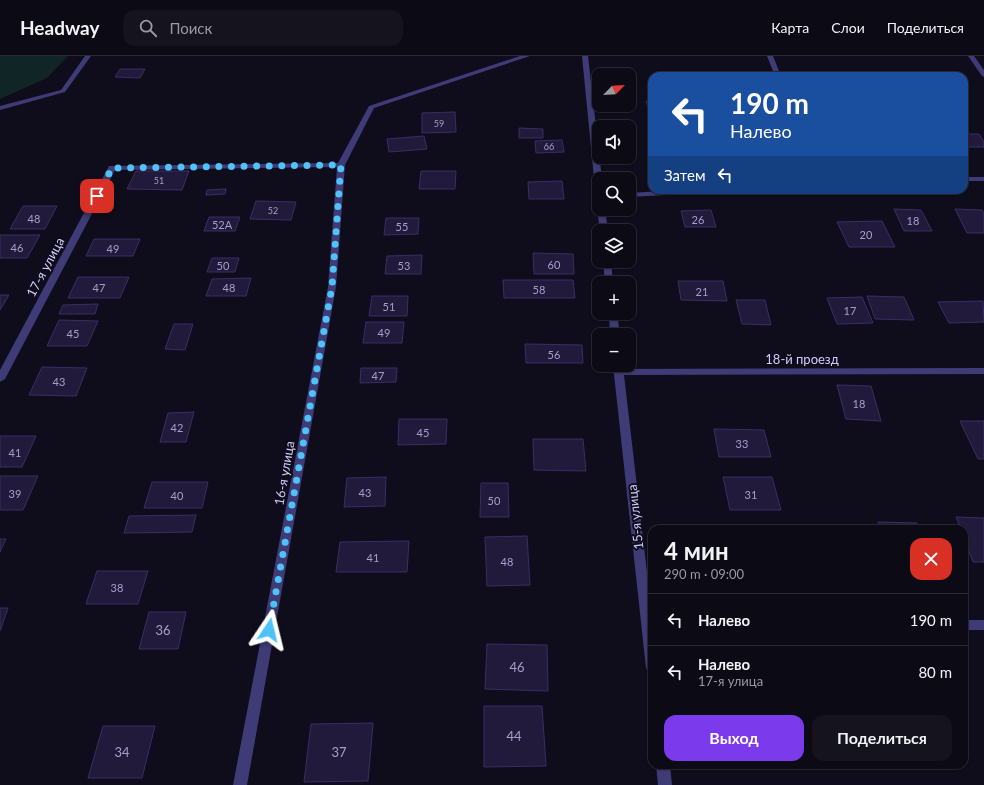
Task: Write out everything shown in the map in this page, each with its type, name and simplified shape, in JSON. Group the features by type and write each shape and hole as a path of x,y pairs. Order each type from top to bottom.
{"street":[{"path":"0,108 63,91 88,56"},
{"path":"341,165 371,107 527,56"},
{"path":"585,56 597,172"},
{"path":"770,56 776,72"},
{"path":"971,56 984,74"},
{"name":"17-я улица","path":"0,379 112,168 341,165"},
{"name":"16-я улица","path":"240,785 332,287 341,165"},
{"path":"968,179 984,179"},
{"path":"636,195 648,194"},
{"name":"18-й проезд","path":"636,369 984,371"},
{"name":"15-я улица","path":"619,372 648,610"},
{"path":"968,625 984,625"},
{"path":"663,769 665,785"}],"green space":[{"path":"0,56 68,56 47,78 0,99"}],"building":[{"path":"120,69 145,69 140,78 115,77"},
{"path":"455,112 456,132 422,133 422,113"},
{"path":"519,128 543,129 543,138 519,138"},
{"path":"968,134 979,134 984,142 984,147 968,147"},
{"path":"424,136 427,149 389,152 387,139"},
{"path":"562,140 564,152 536,153 535,141"},
{"path":"136,171 189,171 182,190 127,189"},
{"path":"421,171 456,171 455,189 419,189"},
{"path":"562,181 564,199 529,199 528,182"},
{"path":"226,189 225,194 206,195 207,190"},
{"path":"256,201 296,202 291,220 250,219"},
{"path":"23,206 57,206 45,229 10,229"},
{"path":"894,209 921,210 932,231 904,231"},
{"path":"955,209 982,210 984,213 984,233 967,233"},
{"path":"711,210 716,227 685,227 681,211"},
{"path":"209,217 240,217 235,231 204,231"},
{"path":"386,218 419,218 418,234 384,235"},
{"path":"882,221 895,247 849,247 837,222"},
{"path":"0,235 40,235 27,258 0,258"},
{"path":"94,239 140,239 133,256 86,256"},
{"path":"533,253 573,254 574,274 534,274"},
{"path":"422,255 421,274 385,274 387,256"},
{"path":"212,258 239,258 235,272 207,272"},
{"path":"78,277 129,277 120,298 68,298"},
{"path":"251,278 246,296 206,296 212,279"},
{"path":"503,280 573,280 575,298 504,298"},
{"path":"678,281 723,281 727,301 681,300"},
{"path":"0,295 9,295 0,310"},
{"path":"372,296 408,296 407,316 369,316"},
{"path":"867,296 904,297 914,320 875,319"},
{"path":"862,297 873,323 837,324 827,298"},
{"path":"736,300 765,300 771,325 742,324"},
{"path":"983,301 984,322 949,323 938,302"},
{"path":"98,304 95,314 59,314 63,305"},
{"path":"59,320 98,321 87,346 47,346"},
{"path":"366,322 404,322 402,343 363,343"},
{"path":"174,324 193,324 185,350 165,349"},
{"path":"525,344 582,345 583,363 526,363"},
{"path":"42,367 87,368 76,396 29,395"},
{"path":"361,368 397,368 396,382 360,383"},
{"path":"837,385 871,386 881,421 846,419"},
{"path":"194,412 186,442 160,442 168,413"},
{"path":"399,419 447,419 446,444 398,445"},
{"path":"960,421 984,421 984,459 978,459"},
{"path":"714,429 764,430 771,457 719,457"},
{"path":"0,436 36,436 22,467 0,467"},
{"path":"533,439 583,439 586,471 534,470"},
{"path":"0,476 38,476 23,510 0,510"},
{"path":"386,477 385,506 344,507 347,478"},
{"path":"723,477 772,477 781,510 730,510"},
{"path":"152,482 208,482 202,508 144,508"},
{"path":"481,483 508,483 509,517 480,517"},
{"path":"196,515 192,532 124,533 129,516"},
{"path":"956,517 984,518 984,562 973,562 968,549 968,525 959,525"},
{"path":"878,522 917,523 918,525 879,525"},
{"path":"527,536 530,585 487,586 485,537"},
{"path":"0,539 6,539 0,552"},
{"path":"409,541 407,572 336,572 340,542"},
{"path":"97,571 148,571 138,604 86,604"},
{"path":"0,608 8,608 0,631"},
{"path":"149,612 186,612 178,649 139,649"},
{"path":"487,644 547,645 548,691 485,689"},
{"path":"484,706 542,706 546,766 484,767"},
{"path":"373,723 368,781 304,782 311,724"},
{"path":"103,726 155,726 142,778 88,778"}],"route":[{"path":"97,196 112,168 341,165 332,287 269,630"}]}
